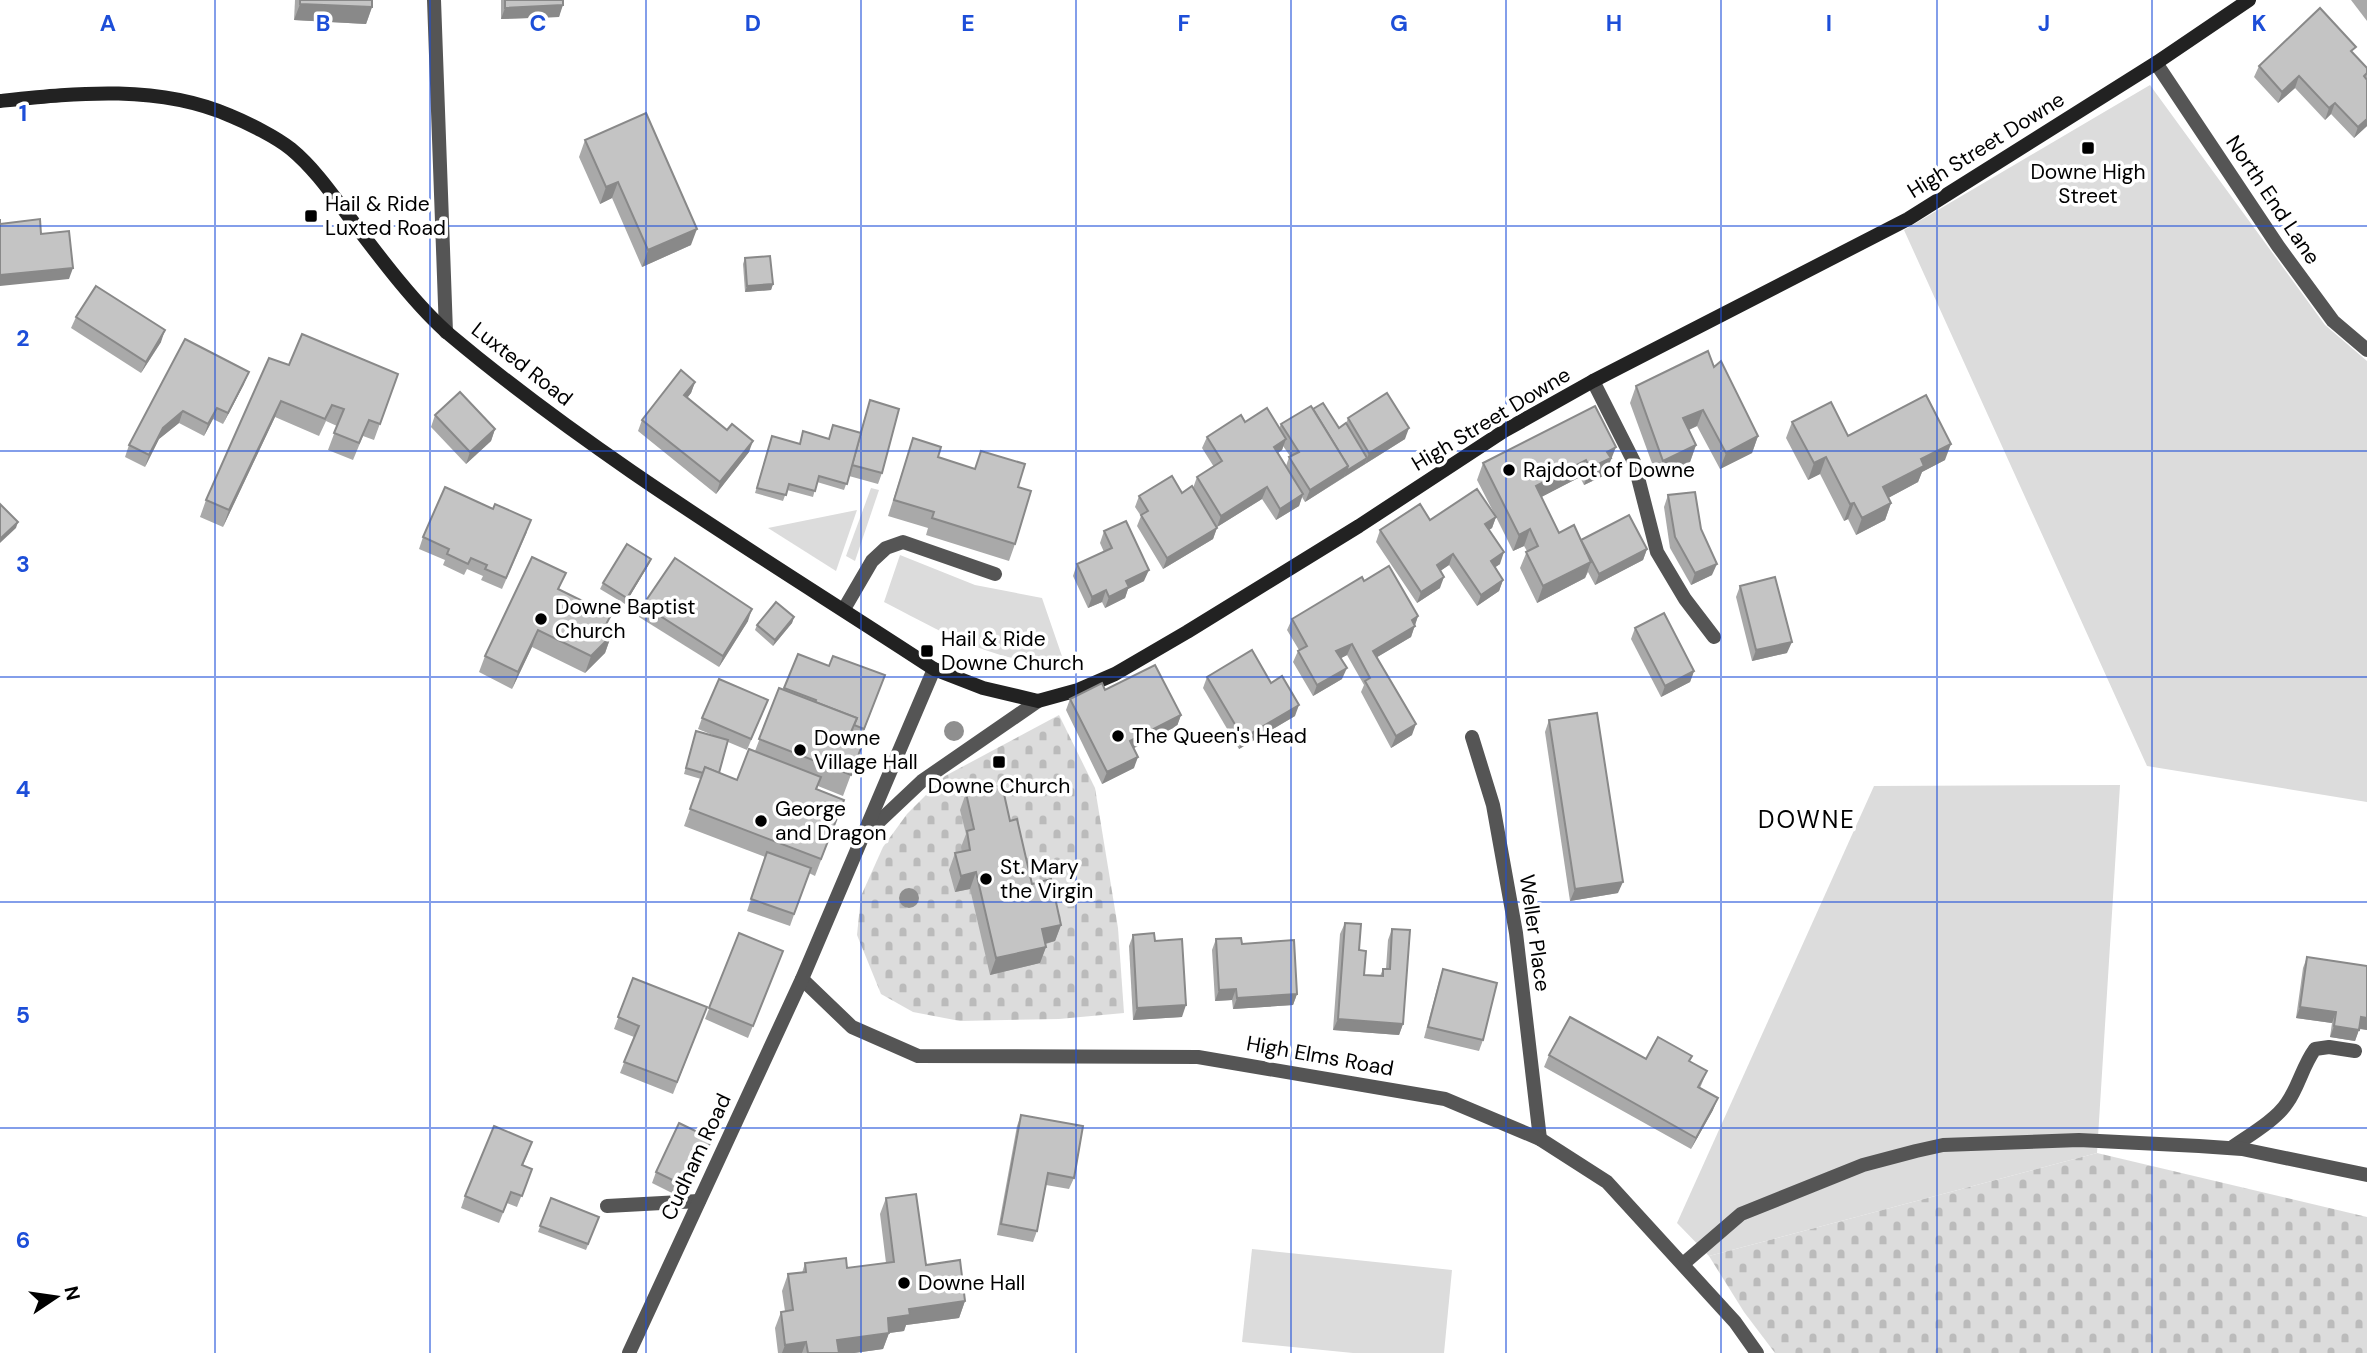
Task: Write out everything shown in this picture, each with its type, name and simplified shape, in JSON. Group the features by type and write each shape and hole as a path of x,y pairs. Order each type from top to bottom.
{"street":[{"path":"434,0 446,332"},
{"name":"High Street Downe","path":"865,835 922,781 1038,701 1078,690 1115,674 1359,526 1504,430 1593,381 1908,219 2156,63 2249,0"},
{"name":"North End Lane","path":"2156,63 2278,246 2333,321 2367,350"},
{"name":"Luxted Road","path":"0,101 74,93 165,96 230,116 289,148 321,179 388,266 446,332 517,390 604,451 934,669 983,688 1038,701"},
{"path":"1593,381 1634,462 1657,552 1685,599 1714,637"},
{"path":"844,609 872,561 886,548 904,542 995,574"},
{"name":"High Street Downe","path":"802,979 934,669"},
{"name":"Weller Place","path":"1472,737 1493,805 1516,933 1540,1139"},
{"name":"High Elms Road","path":"802,979 852,1027 918,1056 1198,1057 1445,1098 1540,1139 1607,1182 1735,1322 1757,1353"},
{"name":"Cudham Road","path":"629,1353 802,979"},
{"path":"2231,1148 2287,1104 2305,1063 2315,1049 2329,1047 2355,1051"},
{"path":"1683,1264 1741,1214 1863,1166 1943,1145 2079,1140 2231,1148 2367,1175"},
{"path":"607,1206 699,1201"}],"green space":[{"path":"2150,85 2325,325 2367,361 2367,802 2147,766 1904,230"},
{"path":"871,488 879,490 855,561 846,556"},
{"path":"857,510 836,571 768,528"},
{"path":"900,555 975,585 1042,598 1065,665 1015,659 993,653 884,602"},
{"path":"1059,715 1095,788 1118,928 1124,1013 1059,1019 960,1021 913,1012 881,994 857,935 861,896 883,847 907,814 945,776"},
{"path":"2120,785 2097,1153 1709,1256 1677,1223 1874,786"},
{"path":"2097,1153 2367,1217 2367,1353 1775,1353 1744,1312 1709,1256"},
{"path":"1252,1249 1452,1270 1444,1353 1353,1353 1242,1342"}],"building":[{"path":"300,0 372,0 372,7 300,4"},
{"path":"505,0 563,0 563,5 505,8"},
{"path":"2320,8 2356,47 2351,51 2367,68 2364,76 2367,80 2367,119 2358,127 2335,103 2329,108 2299,76 2282,92 2259,66"},
{"path":"646,113 697,229 648,250 618,182 606,187 585,140"},
{"path":"40,219 41,234 69,231 73,268 0,275 0,224"},
{"path":"770,256 773,284 747,286 745,258"},
{"path":"96,286 165,330 146,362 76,317"},
{"path":"302,334 398,374 380,424 369,420 359,443 334,433 344,409 332,405 325,419 281,401 229,510 206,500 269,358 289,365"},
{"path":"185,339 249,372 228,413 217,408 208,424 183,411 163,428 149,455 129,445"},
{"path":"1708,351 1714,367 1721,361 1758,436 1726,453 1703,410 1683,418 1696,445 1663,461 1636,386"},
{"path":"681,370 695,382 684,395 727,430 732,424 753,441 720,482 642,420"},
{"path":"460,392 495,429 470,452 435,415"},
{"path":"1387,393 1409,428 1369,453 1348,418"},
{"path":"1926,395 1951,444 1921,459 1924,466 1883,487 1891,503 1862,518 1854,503 1850,504 1826,457 1814,463 1792,422 1831,402 1848,436"},
{"path":"870,400 899,409 882,473 852,465"},
{"path":"1323,403 1339,428 1346,423 1367,458 1346,471 1348,466 1313,409"},
{"path":"1311,406 1348,466 1310,490 1289,457 1299,452 1281,424"},
{"path":"1595,406 1616,447 1607,452 1611,458 1590,468 1586,460 1536,486 1559,533 1574,525 1591,562 1543,586 1526,552 1538,546 1530,529 1519,535 1483,463"},
{"path":"1267,408 1286,439 1274,447 1303,494 1280,509 1267,487 1221,516 1197,477 1222,461 1207,437 1241,415 1245,422"},
{"path":"833,425 861,433 847,484 819,476 815,491 789,484 786,495 757,488 772,436 800,444 803,431 829,439"},
{"path":"913,438 941,447 938,457 975,469 981,451 1025,464 1018,487 1031,491 1015,544 932,518 934,512 894,500"},
{"path":"1172,476 1182,493 1192,486 1217,528 1167,558 1141,515 1148,511 1139,496"},
{"path":"445,487 493,509 495,504 531,520 506,578 485,569 487,565 471,558 468,564 447,554 449,549 423,537"},
{"path":"1477,489 1496,517 1485,524 1504,552 1491,561 1503,580 1481,595 1453,554 1437,565 1444,577 1421,592 1380,530 1420,504 1430,520"},
{"path":"1695,492 1701,529 1717,564 1695,573 1675,537 1668,495"},
{"path":"0,504 18,522 0,539"},
{"path":"1629,515 1647,549 1599,574 1581,540"},
{"path":"1126,521 1149,570 1126,581 1129,587 1109,597 1106,590 1092,597 1077,564 1112,548 1104,531"},
{"path":"627,544 651,559 627,598 603,583"},
{"name":"Downe Baptist Church","path":"532,557 566,573 558,589 611,615 602,632 611,636 591,656 538,630 518,672 485,656"},
{"path":"675,558 752,609 723,656 643,605"},
{"path":"1389,566 1418,616 1412,620 1415,626 1373,651 1416,724 1396,736 1365,681 1370,678 1352,644 1336,651 1347,668 1317,685 1298,651 1307,646 1292,619 1362,577 1364,581"},
{"path":"1775,577 1792,642 1756,650 1740,586"},
{"path":"776,602 794,617 775,640 757,625"},
{"path":"1664,613 1694,671 1665,686 1635,628"},
{"path":"1252,650 1271,683 1282,676 1299,705 1243,738 1207,677"},
{"path":"798,654 829,666 833,656 885,675 864,729 854,725 857,718 784,688"},
{"name":"The Queen's Head","path":"1155,665 1181,715 1130,741 1138,757 1107,772 1070,699 1102,683 1105,690"},
{"path":"719,679 768,700 751,739 702,718"},
{"path":"779,688 857,718 851,732 865,737 851,775 759,739"},
{"path":"1597,713 1623,882 1575,889 1549,720"},
{"path":"696,731 728,740 719,773 705,767 703,773 686,768"},
{"name":"George and Dragon","path":"749,749 821,777 816,789 844,800 821,859 690,809 705,767 737,780"},
{"name":"St. Mary the Virgin","path":"1002,785 1010,821 1017,819 1032,884 1051,879 1061,925 1042,929 1046,947 996,958 976,872 961,876 955,853 970,850 967,831 974,829 966,793"},
{"path":"767,852 811,868 794,914 751,899"},
{"path":"1345,923 1361,924 1359,950 1366,951 1364,975 1383,976 1383,969 1390,969 1392,929 1410,930 1403,1024 1338,1019"},
{"path":"739,933 783,951 753,1026 709,1008"},
{"path":"1154,933 1155,941 1182,939 1186,1005 1137,1008 1133,935"},
{"path":"1241,938 1242,944 1294,940 1297,994 1237,998 1236,989 1219,990 1216,939"},
{"path":"2307,957 2367,966 2367,1018 2361,1017 2359,1030 2334,1026 2336,1012 2300,1007"},
{"path":"1443,969 1497,983 1483,1040 1428,1027"},
{"path":"633,978 707,1007 677,1082 624,1062 639,1026 618,1017"},
{"path":"1570,1017 1646,1059 1658,1037 1692,1056 1689,1061 1707,1071 1698,1087 1718,1098 1696,1138 1549,1055"},
{"path":"1021,1115 1083,1126 1074,1178 1048,1173 1037,1231 1001,1224"},
{"path":"679,1123 712,1139 689,1188 656,1172"},
{"path":"494,1126 532,1142 522,1165 532,1169 522,1196 511,1192 503,1212 465,1196"},
{"name":"Downe Hall","path":"916,1194 926,1265 960,1260 965,1301 909,1309 910,1315 888,1318 889,1333 837,1340 839,1353 808,1353 806,1342 785,1345 781,1312 793,1310 788,1274 806,1272 805,1263 846,1258 847,1268 894,1262 886,1198"},
{"path":"551,1198 599,1217 588,1244 540,1226"}],"place":[{"name":"Downe High Street","path":"2088,148"},
{"name":"Hail & Ride Luxted Road","path":"311,216"},
{"name":"Rajdoot of Downe","path":"1509,470"},
{"name":"Downe Baptist Church","path":"541,619"},
{"name":"Hail & Ride Downe Church","path":"927,651"},
{"name":"The Queen's Head","path":"1118,736"},
{"name":"Downe Village Hall","path":"800,750"},
{"name":"Downe Church","path":"999,762"},
{"name":"George and Dragon","path":"761,821"},
{"name":"St. Mary the Virgin","path":"986,879"},
{"name":"Downe Hall","path":"904,1283"}],"district":[{"name":"DOWNE","path":"1807,819"}]}
